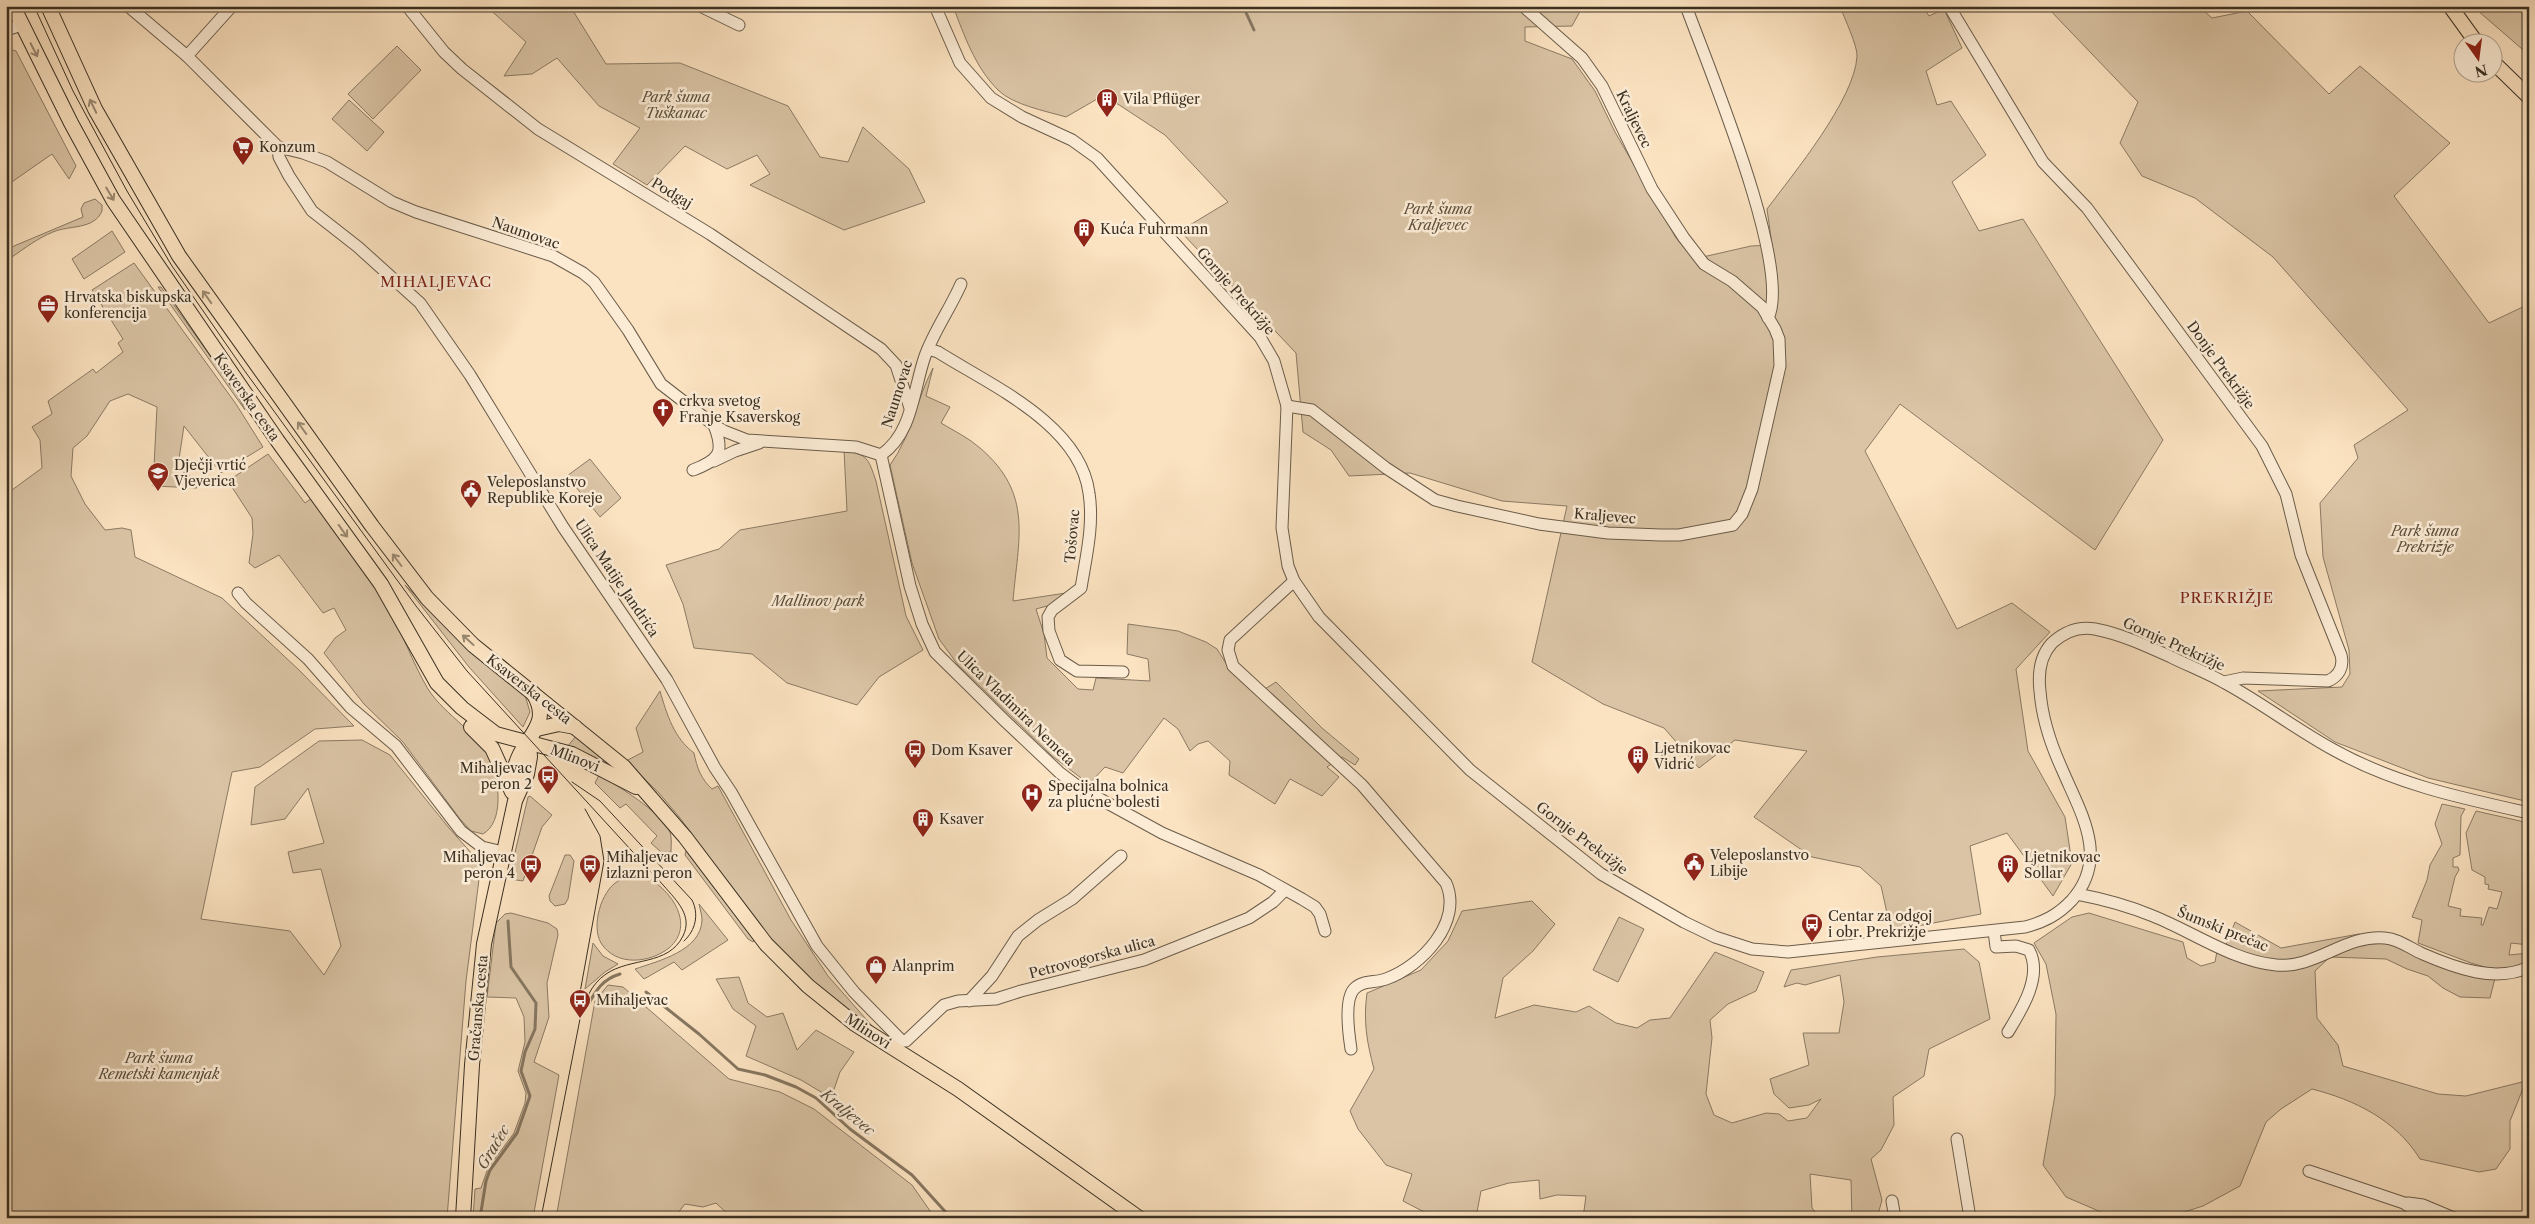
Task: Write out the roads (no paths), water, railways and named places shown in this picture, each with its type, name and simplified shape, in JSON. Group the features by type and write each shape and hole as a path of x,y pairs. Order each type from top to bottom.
{"main road":[{"name":"Ksaverska cesta","path":"13,6 71,123 113,200 277,440 382,584 401,616 430,674 448,696 496,734 529,743"},
{"name":"Ksaverska cesta","path":"48,6 80,79 116,149 160,226 212,304 415,583 458,631 577,728"},
{"path":"2450,6 2469,32"},
{"path":"2502,71 2529,97"},
{"name":"Gračanska cesta","path":"463,1218 472,1065 481,962 489,910 514,796 517,760 537,729 540,711 532,693"},
{"path":"448,696 462,719 492,748 514,796"},
{"path":"537,729 560,724 577,728"},
{"name":"Mlinovi","path":"577,728 618,761 685,837 766,944 828,1004 866,1032 958,1089 1139,1218"},
{"name":"Mlinovi","path":"529,743 587,760 645,793"}],"street":[{"name":"Ulica Matije Jandrića","path":"128,6 186,56 278,147 279,157 289,176 312,211 358,247 420,303 470,375 563,527 667,680 817,946 839,975 885,1026 902,1041 906,1041"},
{"path":"186,56 232,6"},
{"name":"Podgaj","path":"407,6 450,57 538,129 710,234 881,349 896,365 910,408"},
{"path":"700,6 740,25"},
{"name":"Gornje Prekrižje","path":"935,6 960,63 991,98 1022,117 1072,140 1097,158 1260,337 1274,360 1287,406 1282,528 1288,566 1294,581 1319,616 1470,770 1601,874 1684,922 1716,937 1752,949 1788,952 1994,931 2040,923 2054,916 2077,894 2083,884 2091,848 2088,827 2061,768 2048,733 2040,697 2038,675 2043,658 2049,647 2069,632 2086,628 2106,631 2153,649 2224,682 2333,750 2366,767 2412,785 2529,813"},
{"name":"Kraljevec","path":"1287,406 1312,410 1386,468 1434,500 1539,524 1608,533 1679,535 1733,525 1742,514 1752,489 1780,366 1779,339 1762,307 1732,281 1704,264 1684,238 1652,189 1602,86 1582,58 1523,6"},
{"path":"1686,6 1749,176 1770,257 1773,308 1768,318"},
{"name":"Donje Prekrižje","path":"1949,6 2043,162 2087,208 2262,446 2286,494 2301,555 2341,655 2341,670 2334,679 2328,681 2244,678 2224,682"},
{"path":"6,30 22,25"},
{"name":"Naumovac","path":"278,147 303,153 327,162 392,202 416,212 553,256 583,273 594,282 628,330 661,384 714,426 738,437 765,441 856,447 881,456 897,441 910,408 928,349 960,284"},
{"name":"Tošovac","path":"928,349 938,352 1038,416 1072,449 1086,478 1089,493 1090,534 1082,588 1052,610 1048,617 1049,631 1060,660 1066,666 1077,671 1123,672"},
{"path":"693,470 714,461 719,448 714,426"},
{"name":"Naumovac","path":"714,461 735,450 765,441"},
{"name":"Ulica Vladimira Nemeta","path":"881,456 910,586 922,624 935,652 1005,722 1060,773 1080,788 1162,833 1226,860 1315,907 1325,931"},
{"path":"1294,581 1230,640 1228,650 1233,666 1362,785 1446,883 1451,895 1451,909 1438,939 1418,960 1385,979 1362,983 1353,990 1349,1004 1351,1050"},
{"path":"238,593 246,603 308,659 350,707 396,746 461,831 482,847 502,852"},
{"path":"970,1001 992,976 1018,936 1038,920 1072,899 1122,856"},
{"name":"Petrovogorska ulica","path":"906,1041 938,1008 952,1002 996,999 1020,991 1124,966 1168,952 1260,912 1285,890"},
{"name":"Šumski prečac","path":"2077,894 2115,903 2153,916 2223,948 2266,964 2290,965 2357,940 2384,938 2394,939 2424,955 2477,972 2511,974 2529,967"},
{"path":"1994,931 1996,947 2016,946 2029,950 2034,960 2035,974 2008,1032"},
{"path":"1957,1138 1970,1218"},
{"path":"2309,1172 2404,1203 2423,1205 2454,1218"},
{"path":"1892,1202 1895,1218"},
{"path":"2404,1203 2425,1218"}],"waterway":[{"path":"1243,6 1254,30"},
{"name":"Gračec","path":"480,1218 486,1181 490,1170 517,1133 530,1096 521,1071 525,1052 535,1029 536,1003 511,967 508,921"},
{"path":"588,1005 601,986 609,979 620,974"},
{"name":"Kraljevec","path":"646,992 699,1034 738,1069 765,1075 796,1087 816,1098 850,1129 912,1175 951,1218"}],"tram line":[{"path":"34,6 73,91 127,191 172,266 244,370 416,606 467,671 664,886 685,915 686,929 676,946 659,957 626,965 606,974 600,978 589,994 580,1019 541,1218"},
{"path":"572,782 600,801 692,900 696,916 695,922 694,927 684,941"},
{"path":"577,1009 604,861 600,836 585,809"}],"place":[{"name":"Vila Pflüger","path":"1107,118"},
{"name":"Konzum","path":"243,166"},
{"name":"Kuća Fuhrmann","path":"1084,248"},
{"name":"Hrvatska biskupska konferencija","path":"48,324"},
{"name":"crkva svetog Franje Ksaverskog","path":"663,428"},
{"name":"Dječji vrtić Vjeverica","path":"158,492"},
{"name":"Veleposlanstvo Republike Koreje","path":"471,509"},
{"name":"Dom Ksaver","path":"915,769"},
{"name":"Ljetnikovac Vidrić","path":"1638,775"},
{"name":"Mihaljevac peron 2","path":"548,795"},
{"name":"Specijalna bolnica za plućne bolesti","path":"1032,813"},
{"name":"Ksaver","path":"923,838"},
{"name":"Veleposlanstvo Libije","path":"1694,882"},
{"name":"Mihaljevac peron 4","path":"531,884"},
{"name":"Mihaljevac izlazni peron","path":"590,884"},
{"name":"Ljetnikovac Sollar","path":"2008,884"},
{"name":"Centar za odgoj i obr. Prekrižje","path":"1812,943"},
{"name":"Alanprim","path":"876,985"},
{"name":"Mihaljevac","path":"580,1019"}],"district":[{"name":"MIHALJEVAC","path":"436,281"},
{"name":"PREKRIŽJE","path":"2227,597"}],"park label":[{"name":"Park šuma Tuškanac","path":"676,105"},
{"name":"Park šuma Kraljevec","path":"1438,217"},
{"name":"Park šuma Prekrižje","path":"2425,540"},
{"name":"Mallinov park","path":"818,601"},
{"name":"Park šuma Remetski kamenjak","path":"159,1066"}]}
